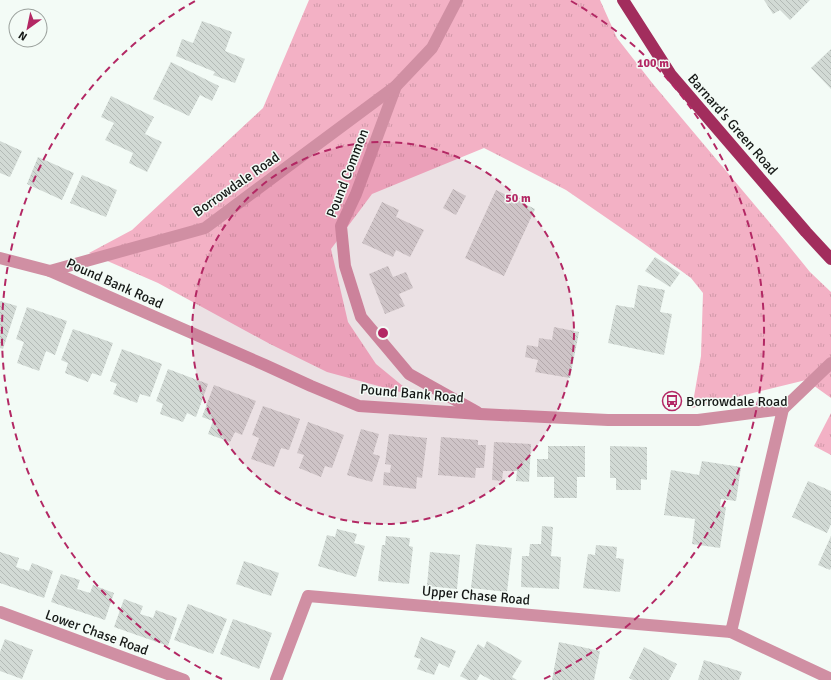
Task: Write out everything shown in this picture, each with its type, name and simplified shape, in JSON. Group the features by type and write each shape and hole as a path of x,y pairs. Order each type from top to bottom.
{"main road":[{"name":"Barnard's Green Road","path":"623,0 671,74 831,259"}],"street":[{"name":"Pound Common","path":"457,0 432,48 396,86 356,194 341,226 345,266 361,317 409,374 480,414"},
{"name":"Borrowdale Road","path":"50,271 205,228 396,86"},
{"name":"Pound Bank Road","path":"0,258 50,271 359,406 608,420 698,420 783,409"},
{"path":"731,632 783,409 831,362"},
{"name":"Upper Chase Road","path":"276,680 308,596 731,632 831,679"},
{"name":"Lower Chase Road","path":"0,612 184,680"}],"green space":[{"path":"309,0 600,0 617,38 653,84 810,272 831,292 831,398 806,380 692,408 701,356 703,293 691,278 566,190 484,148 372,194 331,249 348,322 376,364 415,396 327,372 270,344 158,283 89,253 132,230 263,108"},
{"path":"831,413 831,455 814,446"}],"building":[{"path":"764,0 810,0 790,20 780,10 773,14"},
{"path":"202,21 232,32 225,51 245,59 235,83 213,75 215,72 176,56 182,39 193,43"},
{"path":"831,49 831,89 811,68"},
{"path":"171,62 219,86 212,101 200,95 189,116 153,99"},
{"path":"111,96 154,117 145,134 162,142 147,172 129,163 133,153 105,140 114,123 101,117"},
{"path":"0,141 22,151 10,177 0,173"},
{"path":"38,157 74,173 62,200 27,184"},
{"path":"82,175 117,190 106,217 70,203"},
{"path":"453,189 466,196 456,215 443,208"},
{"path":"496,190 535,209 504,276 465,258"},
{"path":"382,202 399,210 396,217 424,230 410,257 396,250 393,257 362,243"},
{"path":"655,257 680,273 670,287 645,271"},
{"path":"388,266 393,277 406,272 413,288 399,294 405,306 385,314 369,274"},
{"path":"638,285 665,290 660,312 672,314 664,355 608,343 616,305 634,308"},
{"path":"0,301 17,306 3,349 0,348"},
{"path":"27,307 67,321 55,355 46,351 39,371 17,363 24,342 16,339"},
{"path":"554,327 579,332 570,378 535,372 538,360 525,357 527,345 538,347 539,338 552,340"},
{"path":"73,329 113,343 101,376 92,373 88,382 65,373 68,363 61,360"},
{"path":"122,349 162,364 150,397 140,394 137,403 113,394 117,384 110,381"},
{"path":"168,369 208,384 196,417 187,413 183,422 160,414 163,404 156,401"},
{"path":"214,385 256,401 242,435 235,432 230,442 208,434 213,421 202,417"},
{"path":"263,406 300,419 289,450 281,448 274,467 251,459 259,438 252,435"},
{"path":"308,422 344,435 332,468 325,466 321,477 299,468 304,455 297,453"},
{"path":"361,429 379,434 373,454 380,456 372,482 347,475"},
{"path":"389,434 427,438 422,478 417,477 416,489 383,485 384,472 390,473 391,465 385,464"},
{"path":"441,437 478,440 478,445 486,445 484,468 476,468 475,478 438,475"},
{"path":"494,442 531,444 529,482 516,481 517,471 503,471 502,481 492,480"},
{"path":"548,446 585,446 585,477 577,477 577,498 554,498 554,477 537,477 537,459 548,459"},
{"path":"610,446 647,447 647,480 641,479 641,490 616,490 616,478 610,478"},
{"path":"702,461 741,467 736,501 721,499 720,506 726,507 720,548 692,544 695,519 664,515 671,470 699,475"},
{"path":"808,481 831,491 831,524 827,533 792,517"},
{"path":"542,526 553,527 551,556 561,557 559,589 521,587 522,556 529,556 530,544 541,544"},
{"path":"337,529 357,534 354,543 365,546 356,577 318,566 327,535 335,537"},
{"path":"386,536 410,538 409,546 413,547 409,584 378,581 382,545 385,545"},
{"path":"831,536 831,568 830,570 818,565"},
{"path":"476,544 512,548 507,592 471,588"},
{"path":"596,545 617,547 616,558 624,559 620,592 583,588 588,554 595,555"},
{"path":"0,552 19,558 16,567 29,571 32,563 53,571 44,598 0,583"},
{"path":"430,552 460,555 457,589 427,586"},
{"path":"244,561 279,573 271,596 236,584"},
{"path":"61,574 80,580 77,589 90,593 93,585 114,593 105,620 51,602"},
{"path":"124,599 143,606 140,614 153,618 156,610 177,618 168,646 114,627"},
{"path":"188,604 227,619 213,654 174,640"},
{"path":"233,619 272,633 259,669 220,654"},
{"path":"421,637 456,651 449,668 439,663 434,675 417,669 421,659 414,657"},
{"path":"5,639 33,650 22,679 0,671 0,652"},
{"path":"487,641 522,661 512,677 517,680 491,680 480,674 477,680 468,680 460,676 478,644 484,648"},
{"path":"559,642 600,651 594,680 552,680"},
{"path":"644,647 677,664 669,680 633,680 629,678"},
{"path":"704,660 742,672 739,680 698,680"}],"place":[{"name":"Borrowdale Road","path":"672,401"}]}
